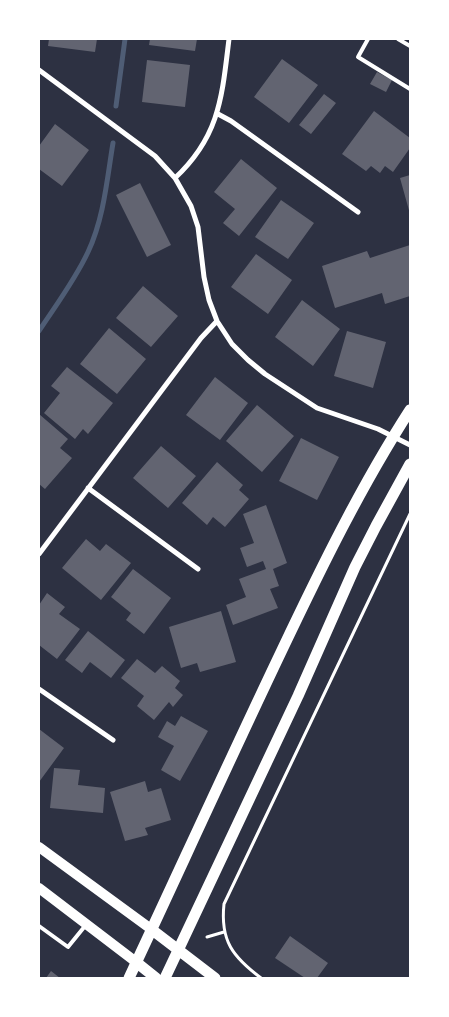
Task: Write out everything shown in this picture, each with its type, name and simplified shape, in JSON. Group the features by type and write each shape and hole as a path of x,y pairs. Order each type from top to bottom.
{"main road":[{"path":"128,978 258,699 324,563 393,436 410,410"},
{"path":"165,978 298,696 355,567 410,464"},
{"path":"39,848 215,978"},
{"path":"39,888 156,978"}],"street":[{"path":"175,178 187,167 210,135 218,114 223,92 230,39"},
{"path":"39,70 155,156 175,178 191,206 198,227 204,277 209,300 217,321 232,344 265,374 298,397 326,412 365,424 393,436 410,446"},
{"path":"218,114 231,121 358,212"},
{"path":"39,554 201,338 217,321"},
{"path":"88,488 198,569"},
{"path":"39,690 113,740"}],"lane":[{"path":"368,39 358,57 410,90"},
{"path":"398,39 410,46"},
{"path":"39,926 68,947 86,924"}],"path":[{"path":"261,978 235,955 224,932 224,904 410,514"},
{"path":"207,937 224,932"}],"building":[{"path":"49,39 97,39 95,52 48,46"},
{"path":"150,39 197,39 195,51 149,45"},
{"path":"282,59 318,85 289,123 254,97"},
{"path":"147,60 190,65 185,107 142,102"},
{"path":"377,72 392,80 386,92 370,84"},
{"path":"324,94 336,103 311,134 299,125"},
{"path":"374,111 410,138 410,148 393,172 385,166 380,173 371,166 366,171 342,154"},
{"path":"55,124 89,150 62,186 39,169 39,146"},
{"path":"241,159 277,188 239,236 223,223 235,209 214,192"},
{"path":"410,175 410,214 400,178"},
{"path":"140,183 171,245 147,257 116,195"},
{"path":"281,200 314,223 288,259 255,237"},
{"path":"410,245 410,296 385,304 382,293 335,308 322,266 367,251 370,258"},
{"path":"256,254 292,280 268,314 231,287"},
{"path":"143,286 178,316 151,347 116,318"},
{"path":"302,300 340,329 313,366 275,337"},
{"path":"109,328 146,359 117,394 80,364"},
{"path":"347,331 386,342 373,388 334,376"},
{"path":"67,367 113,403 88,434 83,429 75,439 44,413 60,393 51,386"},
{"path":"215,377 248,403 220,440 186,415"},
{"path":"257,405 294,436 262,472 226,441"},
{"path":"39,414 68,439 60,448 72,458 45,489 39,484"},
{"path":"301,438 339,457 317,500 279,481"},
{"path":"161,446 196,476 168,508 133,478"},
{"path":"217,462 243,485 239,490 249,499 225,527 213,517 207,525 182,503"},
{"path":"266,505 287,563 273,569 279,586 270,589 278,608 233,625 226,605 246,597 239,579 266,569 263,561 247,567 240,548 254,543 243,514"},
{"path":"86,539 100,551 106,544 131,563 101,600 62,568"},
{"path":"133,569 171,598 144,634 126,620 131,613 111,597"},
{"path":"47,593 65,607 59,614 80,629 57,659 39,645 39,605"},
{"path":"221,611 236,662 200,672 197,663 181,668 169,627"},
{"path":"88,631 125,660 111,678 90,662 82,673 65,660"},
{"path":"137,659 155,673 162,666 180,681 175,688 183,695 173,707 169,702 154,720 137,706 144,696 121,678"},
{"path":"181,716 208,731 180,781 161,770 174,746 158,737 167,721 175,726"},
{"path":"39,729 64,748 39,782"},
{"path":"54,768 80,770 78,785 105,788 103,813 50,808"},
{"path":"145,781 148,792 161,788 171,820 145,828 148,835 125,841 110,792"},
{"path":"290,936 328,963 317,978 305,978 275,958"},
{"path":"51,971 60,978 46,978"}],"waterway":[{"path":"116,106 125,39"},
{"path":"39,331 65,292 88,252 98,226 113,143"}]}
